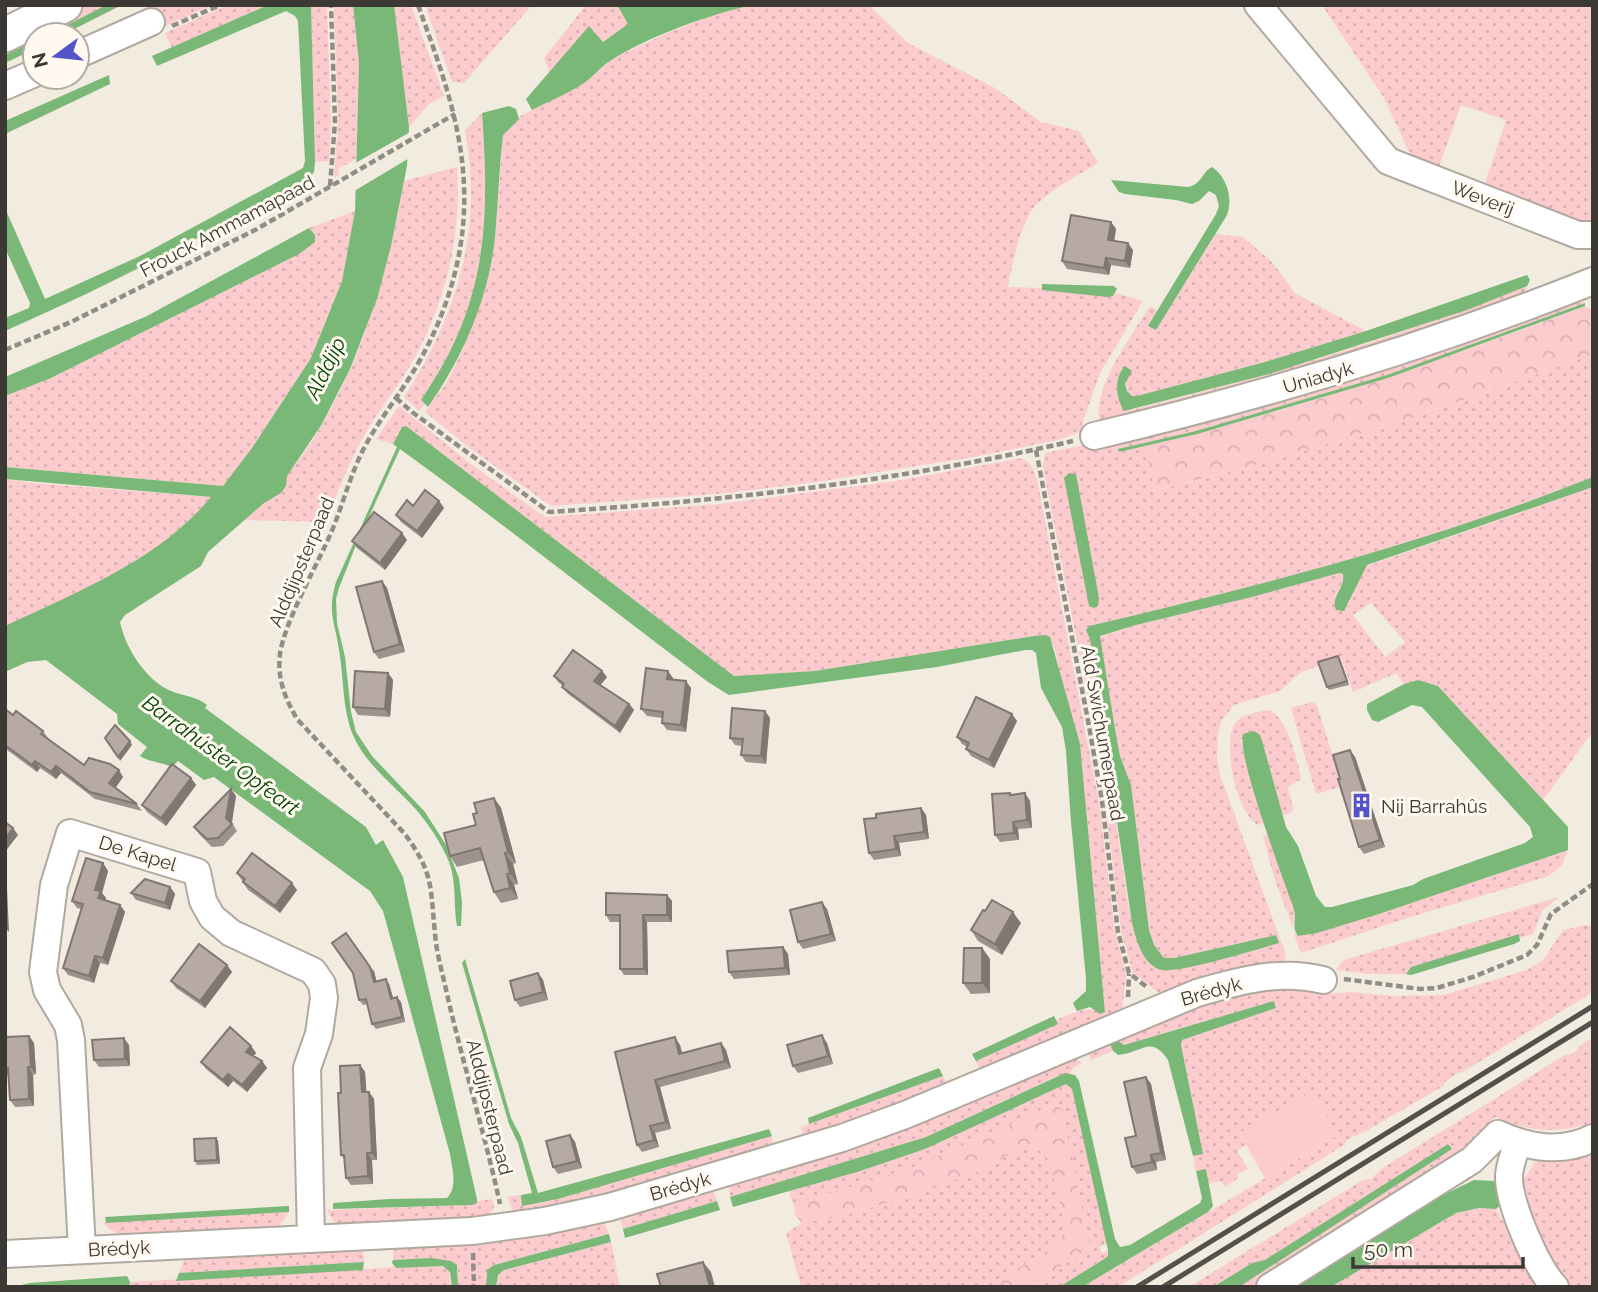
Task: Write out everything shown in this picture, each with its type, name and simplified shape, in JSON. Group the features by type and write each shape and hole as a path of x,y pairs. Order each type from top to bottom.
{"main road":[{"path":"5,35 65,5"}],"street":[{"name":"Weverij","path":"1258,5 1388,160 1588,240"},
{"path":"91,49 151,22"},
{"name":"Uniadyk","path":"1094,436 1224,404 1353,367 1449,335 1593,281"},
{"name":"De Kapel","path":"82,1250 71,1040 68,1025 47,990 43,972 54,885 70,833 197,872 204,901 212,917 231,933 313,971 322,984 324,998 319,1034 307,1068 311,1239"},
{"name":"Brédyk","path":"5,1254 505,1228 610,1207 874,1127 1167,1004 1231,983 1268,976 1296,975 1322,980"},
{"path":"1270,1287 1508,1138 1541,1148 1566,1147 1593,1138"},
{"path":"1508,1138 1511,1192 1533,1254 1555,1287"}],"path":[{"path":"151,22 162,30 220,5"},
{"path":"330,187 335,122 331,5"},
{"name":"Alddjipsterpaad","path":"418,5 455,114 461,146 463,214 457,262 450,291 436,328 415,369 372,434 350,478 327,543 284,636 279,671 287,702 297,719 404,833 418,851 425,867 431,884 435,932 443,977 479,1113 505,1228"},
{"name":"Frouck Ammamapaad","path":"5,350 163,278 257,229 455,114"},
{"path":"396,397 412,412 549,512 691,502 771,493 907,474 1094,436"},
{"name":"Ald Swichumerpaad","path":"1035,450 1102,801 1118,932 1129,973 1167,1004"},
{"path":"1322,980 1343,979 1420,989 1437,988 1473,976 1527,955 1537,945 1551,914 1593,884"},
{"path":"474,1266 474,1287"}],"green space":[{"path":"89,5 123,5 90,21 57,21"},
{"path":"154,5 212,5 163,27"},
{"path":"228,5 268,5 172,48 165,33"},
{"path":"311,5 327,5 331,121 329,161 315,162"},
{"path":"334,5 353,5 359,63 356,159 338,169 339,175 334,178 338,123"},
{"path":"394,5 411,5 444,96 429,104 409,127"},
{"path":"425,5 532,5 464,83 452,82"},
{"path":"586,5 617,5 628,24 602,42 589,26 550,73 544,58"},
{"path":"752,5 869,5 908,43 995,88 1041,122 1079,131 1098,163 1051,192 1031,211 1018,243 1008,287 1113,296 1116,293 1143,301 1100,373 1082,424 1083,431 1058,440 979,456 810,483 717,494 551,506 467,446 425,412 448,380 464,347 488,275 495,239 503,135 519,117 585,82 612,59 717,13"},
{"path":"1326,5 1593,5 1593,225 1484,186 1506,120 1461,105 1439,167 1411,156 1384,98 1324,8"},
{"path":"21,39 21,54 5,62 5,47"},
{"path":"482,113 485,191 479,262 460,330 443,365 421,400 425,404 419,411 404,397 439,335 462,270 471,202 465,131"},
{"path":"457,167 454,243 434,316 407,371 362,440 326,522 245,520 278,486 307,448 332,408 370,319 384,273 404,181"},
{"path":"355,211 342,281 311,358 224,486 5,467 5,396 51,378 298,254 315,242 315,235 309,228"},
{"path":"1216,234 1243,237 1272,262 1296,294 1366,331 1265,362 1137,396 1132,396 1127,391 1126,380 1121,371 1117,394 1121,406 1131,410 1281,370 1430,322 1527,286 1522,301 1434,334 1101,427 1099,408 1102,393 1120,354 1150,306 1157,311 1148,326 1156,330"},
{"path":"1566,299 1585,303 1387,375 1196,431 1118,450 1119,452 1146,446 1150,474 1157,490 1267,462 1377,429 1593,354 1593,477 1470,522 1344,561 1090,626 1087,629 1126,891 1135,932 1143,951 1156,968 1279,942 1276,935 1174,958 1164,958 1154,945 1149,930 1131,785 1120,756 1100,637 1136,625 1339,573 1343,574 1344,581 1335,596 1348,606 1359,577 1367,566 1593,487 1593,732 1543,800 1438,686 1418,680 1404,684 1396,673 1353,692 1341,657 1300,673 1280,691 1234,705 1221,721 1218,736 1220,775 1286,955 1282,965 1163,996 1133,973 1121,931 1093,725 1043,467 1045,453 1139,434","holes":["1371,603 1405,642 1385,657 1353,615"]},
{"path":"1585,306 1593,311 1593,354 1376,429 1267,462 1156,490 1150,474 1146,446 1258,417 1368,383"},
{"path":"399,406 472,465 545,517 719,504 896,481 1022,458 1031,465 1037,479 1099,802 1115,932 1126,973 1122,1012 982,1074 976,1061 1058,1024 1056,1020 1070,1014 1085,1010 1105,1011 1080,744 1063,688 1054,645 1034,636 815,671 734,676 406,426 393,444 376,439"},
{"path":"5,479 211,497 167,539 142,557 89,587 5,626"},
{"path":"1312,702 1317,705 1342,786 1316,794 1291,708"},
{"path":"1267,710 1280,719 1285,728 1301,779 1288,787 1293,808 1292,812 1282,816 1263,744 1241,739 1265,822 1259,825 1251,819 1238,794 1233,778 1230,744 1237,721 1247,715"},
{"path":"1268,834 1295,911 1293,928 1274,877 1263,836"},
{"path":"1568,850 1562,865 1549,876 1301,953 1294,934 1298,936 1376,915"},
{"path":"1559,897 1542,911 1533,934 1520,938 1519,935 1407,971 1406,974 1336,970 1344,960"},
{"path":"1593,926 1593,992 1459,1072 1443,1083 1445,1085 1348,1139 1344,1145 1118,1287 1082,1287 1338,1135 1239,1133 1246,1145 1237,1151 1248,1169 1237,1174 1238,1178 1225,1187 1221,1181 1209,1184 1206,1169 1196,1171 1193,1156 1203,1154 1182,1040 1276,1008 1274,1001 1123,1045 1110,1044 1113,1051 1091,1060 1091,1047 1205,1001 1256,989 1290,988 1322,994 1351,992 1394,996 1443,995 1527,970 1543,960 1563,930"},
{"path":"1593,1037 1593,1123 1566,1129 1543,1130 1520,1126 1495,1117 1475,1136 1469,1151 1259,1287 1239,1287 1452,1149 1448,1144 1265,1260 1252,1263 1213,1287 1189,1287 1363,1180 1371,1179 1381,1169 1565,1055 1573,1054"},
{"path":"1072,1055 1082,1063 1070,1073 1055,1077 926,1137 730,1197 729,1183"},
{"path":"943,1076 949,1088 804,1140 801,1127"},
{"path":"1066,1084 1072,1089 1107,1243 1100,1247 1102,1253 1108,1250 1108,1256 1059,1287 1030,1287 1090,1247 1053,1105 912,1168 801,1202 794,1207 789,1191 925,1149"},
{"path":"1313,1091 1338,1135 1265,1178 1239,1133"},
{"path":"1057,1105 1062,1109 1090,1247 1030,1287 988,1287 1057,1244 1066,1229 1050,1161 1028,1144 980,1171 910,1196 838,1217 802,1223 795,1215 794,1207 801,1202 912,1168"},
{"path":"772,1136 772,1150 593,1201 516,1216 507,1197 521,1195 522,1206 558,1199"},
{"path":"1028,1144 1050,1161 1066,1229 1057,1244 988,1287 801,1287 786,1233 802,1223 838,1217 910,1196 980,1171"},
{"path":"1593,1149 1593,1287 1563,1287 1557,1280 1518,1189 1537,1159"},
{"path":"712,1187 717,1201 623,1229 623,1214"},
{"path":"492,1199 494,1207 488,1219 338,1227 326,1210 472,1205 477,1201"},
{"path":"1479,1208 1496,1209 1502,1221 1512,1217 1547,1287 1331,1287 1456,1213"},
{"path":"289,1212 276,1230 122,1237 102,1223"},
{"path":"603,1220 609,1234 494,1265 486,1274 486,1287 458,1287 458,1269 431,1258 393,1260 393,1246 473,1244"},
{"path":"611,1242 620,1287 496,1287 498,1275 504,1270"},
{"path":"363,1248 364,1262 179,1273 186,1255"},
{"path":"436,1265 448,1268 452,1287 129,1287 130,1282"}],"water":[{"path":"268,5 311,5 315,162 314,172 310,177 159,258 5,331 5,318 29,308 30,303 5,248 5,208 45,299 140,256 303,168 305,161 298,21 295,16 286,11 157,66 152,56"},
{"path":"353,5 394,5 409,127 407,166 377,299 350,369 322,424 287,476 286,486 281,493 264,503 208,552 201,566 125,615 120,622 132,652 153,680 171,691 203,702 207,705 205,708 366,827 376,845 383,840 403,877 477,1199 477,1203 472,1205 333,1209 333,1203 447,1198 453,1183 450,1154 383,911 370,891 214,777 204,780 178,761 172,767 140,756 147,747 118,724 117,714 46,660 27,662 5,672 5,626 88,587 142,557 190,519 211,497 5,479 5,467 223,486 252,448 311,358 342,281 355,211 359,63"},
{"path":"617,5 753,5 700,20 644,42 609,61 578,87 532,110 526,99 589,26 603,42 628,24"},
{"path":"109,75 110,84 5,134 5,121 73,91 91,91 91,83"},
{"path":"509,106 516,109 519,119 503,135 495,237 487,282 463,347 428,407 421,400 443,365 460,330 479,263 485,192 482,113"},
{"path":"1212,167 1222,176 1227,188 1227,215 1156,330 1148,326 1216,214 1219,206 1216,195 1209,191 1192,204 1125,194 1119,192 1111,180 1188,187 1196,184"},
{"path":"309,228 315,235 315,242 299,254 51,378 5,396 5,377 147,316"},
{"path":"1527,275 1530,280 1527,286 1467,310 1269,374 1124,411 1119,400 1117,382 1125,366 1132,371 1125,384 1127,391 1132,396 1137,396 1265,362 1366,331"},
{"path":"1042,284 1114,286 1117,289 1113,296 1107,297 1042,290"},
{"path":"1585,303 1585,306 1388,378 1197,434 1119,452 1118,449 1196,431 1387,375"},
{"path":"406,426 734,676 815,671 1034,636 1050,637 1080,744 1105,1012 1100,1014 1090,1007 1077,1011 1073,1003 1086,991 1086,979 1066,751 1062,727 1041,688 1036,653 1025,650 937,667 729,695 708,682 400,449 339,588 336,599 337,623 356,732 372,756 425,812 446,845 459,878 462,903 461,926 457,926 453,878 442,847 417,810 371,763 353,735 347,714 333,617 332,602 336,582 397,447 393,444 402,427"},
{"path":"1069,473 1076,474 1099,598 1098,606 1094,608 1089,606 1064,478"},
{"path":"1593,477 1593,487 1367,565 1344,611 1336,610 1335,605 1343,579 1343,574 1339,573 1100,636 1120,756 1131,785 1149,930 1154,945 1164,958 1174,958 1276,935 1279,943 1181,969 1158,969 1147,961 1140,949 1132,923 1090,639 1086,630 1089,626 1344,561 1470,522"},
{"path":"1418,680 1438,686 1568,827 1568,850 1376,915 1298,936 1293,905 1246,764 1243,734 1254,731 1260,735 1286,827 1298,846 1316,896 1325,907 1413,885 1423,879 1525,843 1533,837 1530,827 1422,707 1412,705 1378,722 1372,720 1367,704 1404,684"},
{"path":"1519,934 1520,941 1514,944 1411,975 1406,974 1411,967"},
{"path":"465,959 511,1118 521,1137 538,1193 769,1129 772,1136 558,1199 522,1206 521,1195 532,1193 462,963"},
{"path":"1274,1001 1276,1008 1182,1040 1203,1154 1193,1156 1168,1060 1162,1052 1151,1046 1118,1055 1110,1044 1118,1041 1124,1045"},
{"path":"1054,1016 1058,1024 976,1061 972,1054"},
{"path":"939,1068 943,1076 809,1124 808,1118"},
{"path":"1065,1073 1075,1075 1079,1081 1115,1239 1120,1247 1130,1245 1200,1203 1202,1198 1196,1171 1206,1169 1213,1206 1208,1212 1082,1287 1059,1287 1108,1256 1108,1250 1072,1089 1066,1084 925,1149 857,1172 733,1207 730,1197 926,1137"},
{"path":"1448,1144 1452,1149 1239,1287 1213,1287 1252,1263 1265,1260"},
{"path":"1474,1180 1494,1181 1503,1188 1506,1200 1496,1209 1479,1208 1456,1213 1331,1287 1295,1287 1433,1200"},
{"path":"717,1201 720,1210 625,1238 623,1229"},
{"path":"289,1206 289,1212 106,1223 105,1217"},
{"path":"609,1234 611,1242 504,1270 498,1275 496,1287 486,1287 487,1270 494,1265"},
{"path":"431,1258 451,1261 457,1265 458,1287 452,1287 450,1272 443,1266 396,1268 392,1263 393,1260"},
{"path":"364,1262 363,1270 176,1281 179,1273"},
{"path":"127,1276 129,1287 13,1287 30,1283"}],"pier":[{"path":"412,131 411,157 351,193 352,165"}],"building":[{"path":"1071,215 1111,222 1108,240 1128,243 1125,261 1106,258 1104,268 1062,261"},
{"path":"425,490 439,501 417,531 396,515 407,500 413,506"},
{"path":"374,512 402,533 380,563 352,541"},
{"path":"382,581 400,644 374,652 356,587"},
{"path":"573,650 602,671 594,681 629,704 615,726 562,687 564,684 554,676"},
{"path":"1338,656 1347,681 1327,687 1318,662"},
{"path":"646,668 668,671 667,679 686,681 681,725 662,723 663,712 641,709"},
{"path":"355,671 388,673 385,709 353,707"},
{"path":"976,697 1012,714 989,760 966,749 969,743 957,737"},
{"path":"732,708 765,711 761,756 741,755 743,739 730,738"},
{"path":"5,709 13,715 16,711 43,731 41,734 84,765 89,758 110,764 119,770 109,783 137,804 90,792 56,766 51,772 35,761 32,765 5,745"},
{"path":"115,725 130,741 118,757 105,738"},
{"name":"Nij Barrahûs","path":"1350,750 1380,840 1359,847 1333,755"},
{"path":"172,764 191,778 161,818 142,805"},
{"path":"231,789 226,818 232,824 218,838 207,839 194,827"},
{"path":"1025,793 1027,820 1013,822 1014,833 995,835 992,794"},
{"path":"494,798 508,852 505,853 510,873 507,874 510,888 494,892 480,848 450,856 444,833 476,825 474,803"},
{"path":"921,808 924,832 894,836 896,849 869,853 864,819 876,818 876,814"},
{"path":"5,822 13,828 5,839"},
{"path":"252,853 292,883 275,906 243,882 245,879 237,873"},
{"path":"86,858 103,863 95,890 101,891 98,898 120,905 103,958 95,956 89,976 63,968 83,904 72,901"},
{"path":"145,879 170,887 165,903 131,893"},
{"path":"606,893 667,895 667,915 643,915 644,969 620,969 620,915 606,915"},
{"path":"992,900 1013,912 995,944 971,930"},
{"path":"822,902 831,934 798,942 790,910"},
{"path":"346,933 370,967 374,982 386,979 391,999 397,997 402,1017 372,1024 366,999 359,1000 353,973 332,943"},
{"path":"199,944 227,965 200,1001 171,981"},
{"path":"783,947 785,968 729,972 727,951"},
{"path":"964,948 982,948 982,983 963,983"},
{"path":"538,973 543,992 515,1000 510,981"},
{"path":"230,1027 251,1046 246,1052 262,1061 242,1085 228,1074 223,1080 201,1062"},
{"path":"822,1035 828,1056 793,1066 787,1045"},
{"path":"29,1036 29,1099 10,1100 8,1068 5,1069 5,1037"},
{"path":"675,1037 679,1054 721,1043 725,1061 655,1080 666,1122 650,1126 654,1140 637,1145 615,1052"},
{"path":"124,1038 125,1059 94,1060 92,1040"},
{"path":"360,1065 362,1092 369,1092 372,1153 367,1153 368,1176 346,1178 344,1155 341,1155 338,1093 341,1093 340,1066"},
{"path":"1146,1077 1161,1153 1151,1155 1152,1162 1132,1167 1125,1138 1136,1136 1124,1082"},
{"path":"570,1135 577,1161 553,1167 546,1141"},
{"path":"216,1138 217,1160 195,1161 194,1139"},
{"path":"703,1262 710,1287 661,1287 657,1274"}],"waterway":[{"path":"83,21 114,5"},
{"path":"5,59 21,52"}],"railway":[{"path":"1137,1287 1593,1006"},
{"path":"1163,1287 1593,1022"}],"place":[{"name":"Nij Barrahûs","path":"1361,806"}],"water label":[{"name":"Alddjip","path":"325,368"},
{"name":"Barrahúster Opfeart","path":"221,755"}]}
